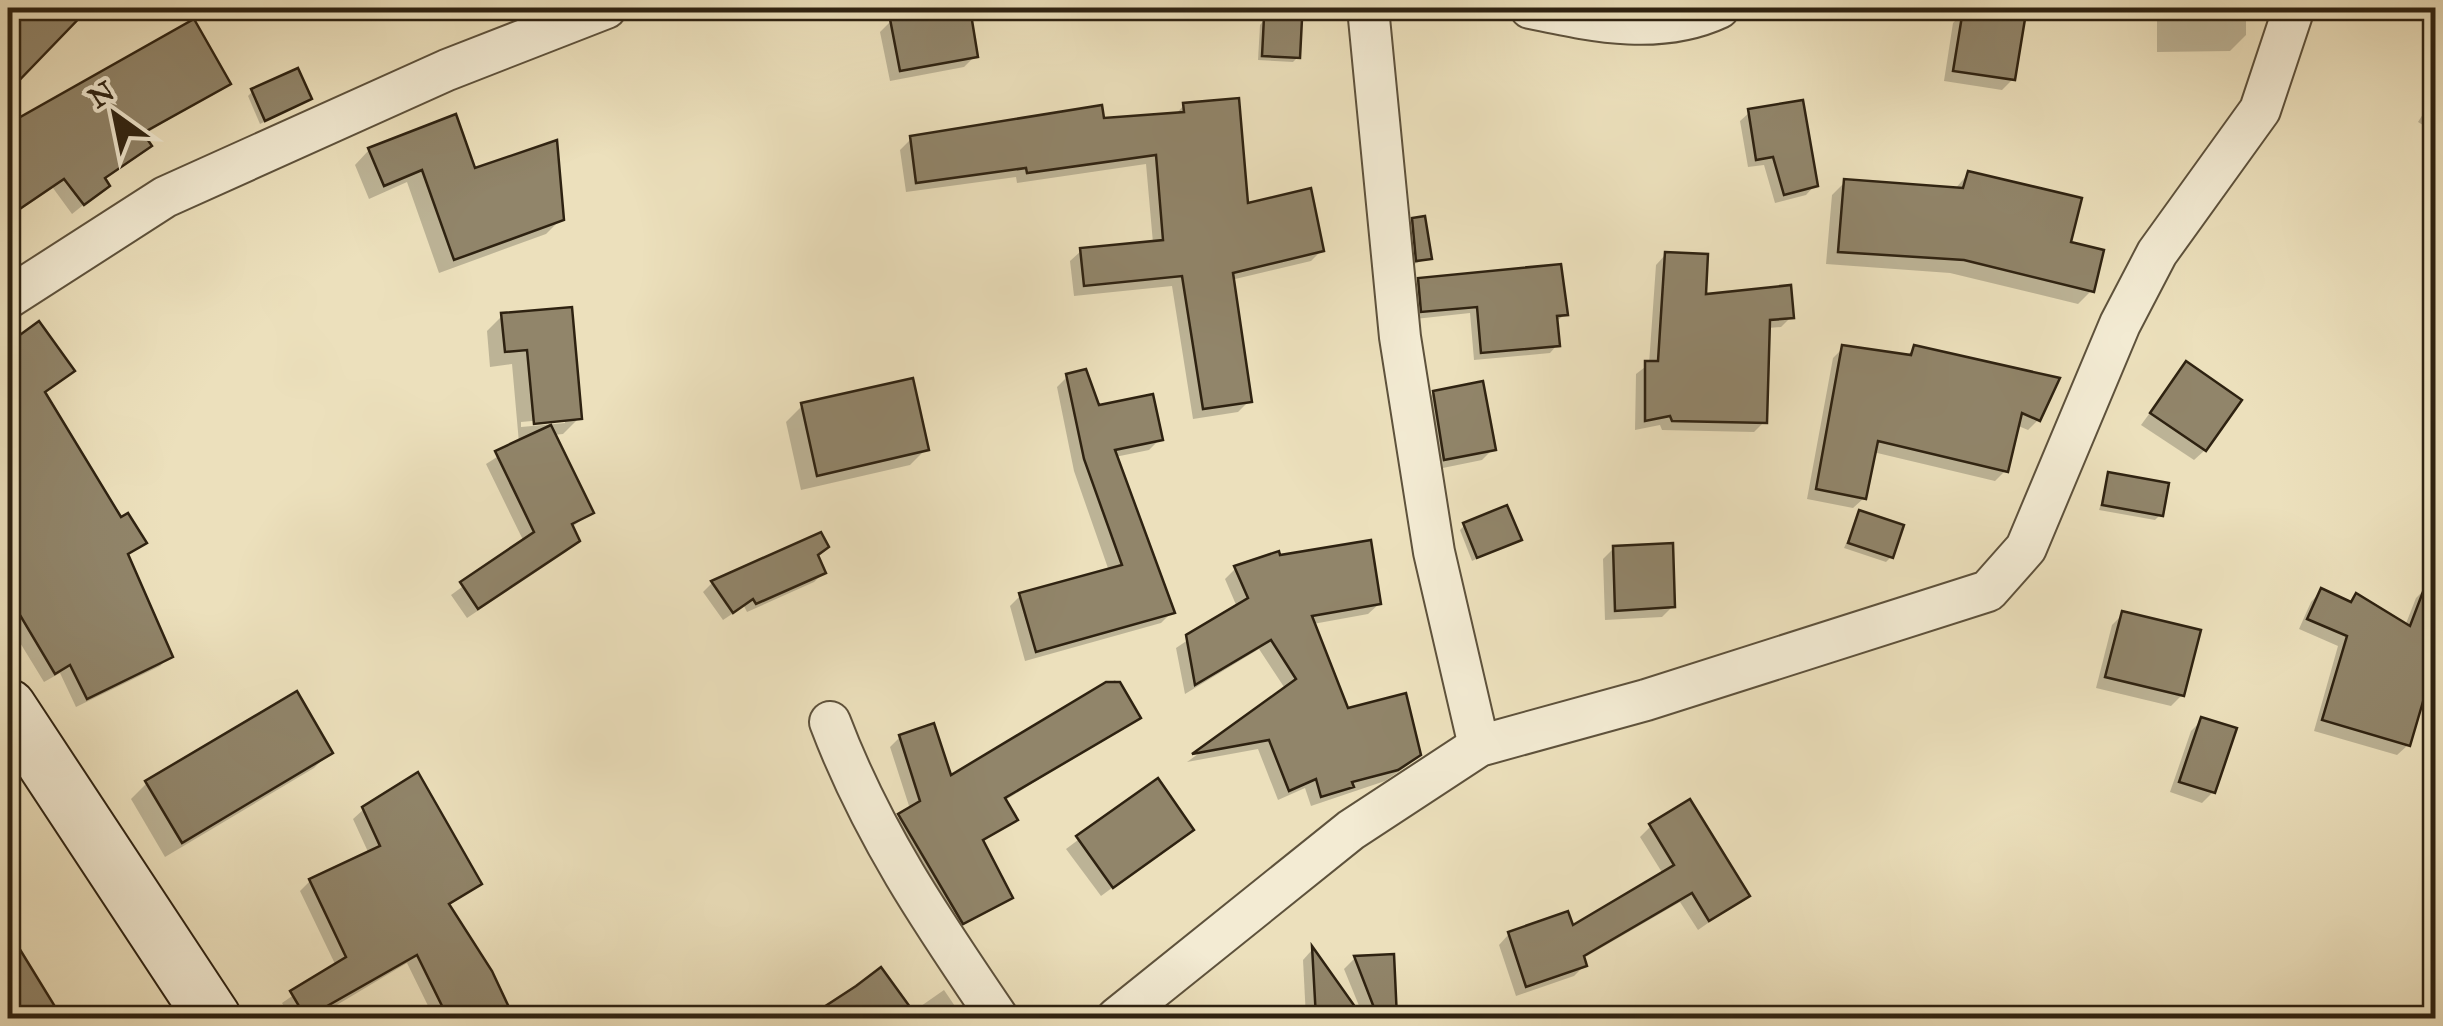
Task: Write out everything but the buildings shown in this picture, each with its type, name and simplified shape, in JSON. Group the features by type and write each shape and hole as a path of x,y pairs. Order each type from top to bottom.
{"main road":[{"path":"8,708 73,800 205,1016"}],"street":[{"path":"8,298 165,197 447,70 606,8"},
{"path":"1368,8 1400,338 1434,552 1479,746"},
{"path":"1530,8 1632,24 1685,21 1720,8"},
{"path":"1116,1018 1351,830 1479,746 1646,700 1988,591 2026,548 2113,340 2157,253 2260,110 2294,8"},
{"path":"830,722 849,774 895,866 998,1018"}]}
